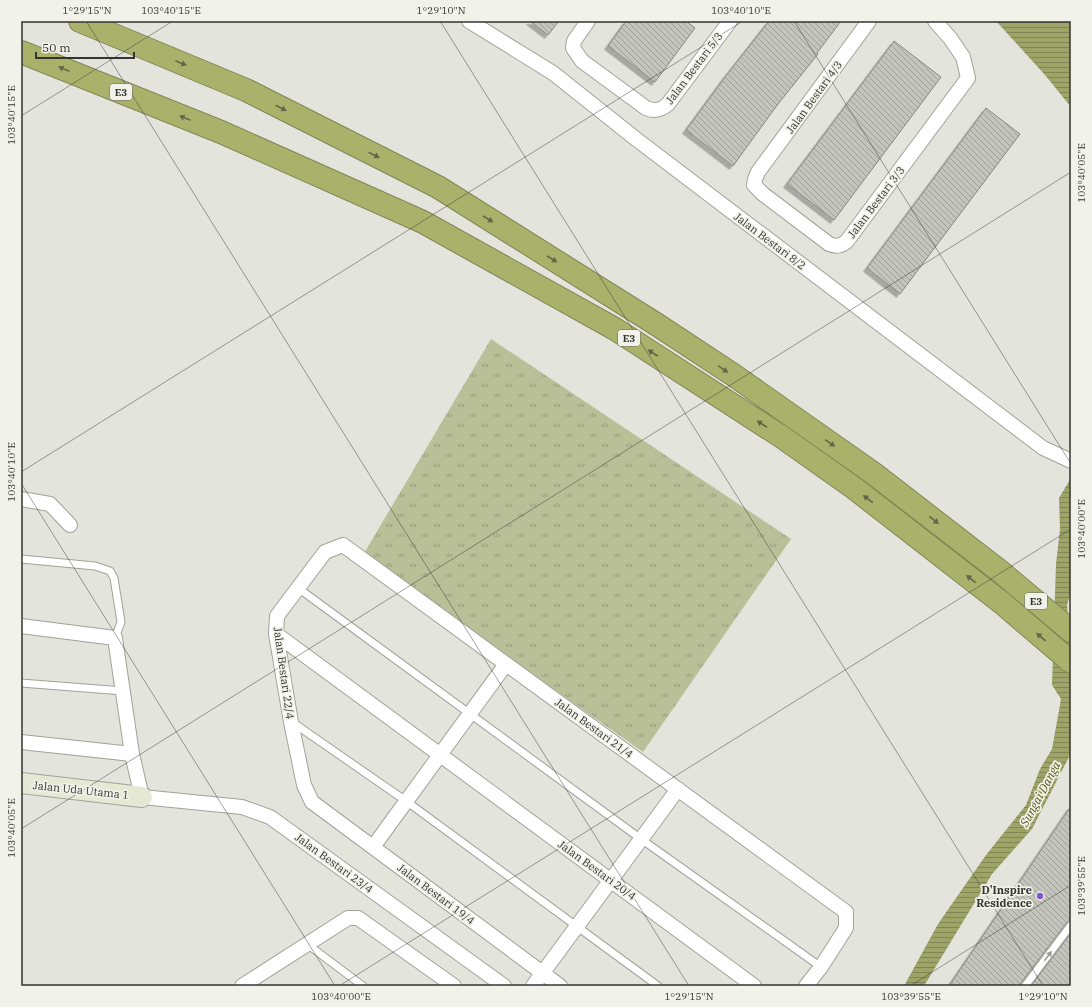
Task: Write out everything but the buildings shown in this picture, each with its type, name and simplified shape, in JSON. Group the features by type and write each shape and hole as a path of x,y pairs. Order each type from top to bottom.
{"highway":[{"name":"E3","path":"80,21 246,90 438,187 656,324 732,374 873,473 1001,572 1071,631"},
{"name":"E3","path":"21,52 221,132 423,222 615,329 782,437 908,530 1002,603 1071,662"}],"street":[{"name":"Jalan Bestari 8/2","path":"469,21 553,73 636,139 1043,448 1071,461"},
{"name":"Jalan Bestari 5/3","path":"588,21 574,41 573,48 582,61 646,108 652,110 658,110 668,104 730,21"},
{"name":"Jalan Bestari 4/3","path":"758,172 869,21"},
{"name":"Jalan Bestari 3/3","path":"758,172 754,185 763,194 829,244 836,247 841,246 968,78 963,57 950,38 935,21"},
{"path":"21,499 50,504 70,525"},
{"name":"Jalan Bestari 22/4","path":"312,802 304,785 291,722 276,634 277,616 325,552 343,545"},
{"name":"Jalan Bestari 21/4","path":"343,545 846,912 846,928 821,967"},
{"path":"21,626 115,638 124,691 132,754 142,797"},
{"name":"Jalan Bestari 20/4","path":"276,634 754,986"},
{"path":"373,847 506,664"},
{"path":"21,742 132,754"},
{"name":"Jalan Uda Utama 1","path":"21,783 142,797"},
{"path":"533,986 678,789"},
{"name":"Jalan Bestari 23/4","path":"142,797 242,808 270,817 504,986"},
{"name":"Jalan Bestari 19/4","path":"312,802 560,986"},
{"path":"252,984 307,944 348,918 358,918 454,986"},
{"path":"806,986 821,967"}],"lane":[{"path":"21,559 95,566 110,571 114,578 121,622 115,638"},
{"path":"298,588 641,839 821,967"},
{"path":"21,683 124,691"},
{"path":"291,722 406,801 658,986"},
{"path":"1026,986 1071,925"},
{"path":"307,944 363,986"}],"green space":[{"path":"491,339 791,539 643,752 363,555"}],"water":[{"path":"996,21 1071,21 1071,107 1045,75"},
{"name":"Sungai Danga","path":"1071,478 1071,589 1067,605 1071,652 1071,753 1032,829 992,874 924,986 904,986 938,924 986,855 1026,805 1040,769 1052,749 1061,699 1052,685 1056,564 1060,529 1059,498"}],"place":[{"name":"D'Inspire Residence","path":"1040,896"}]}
